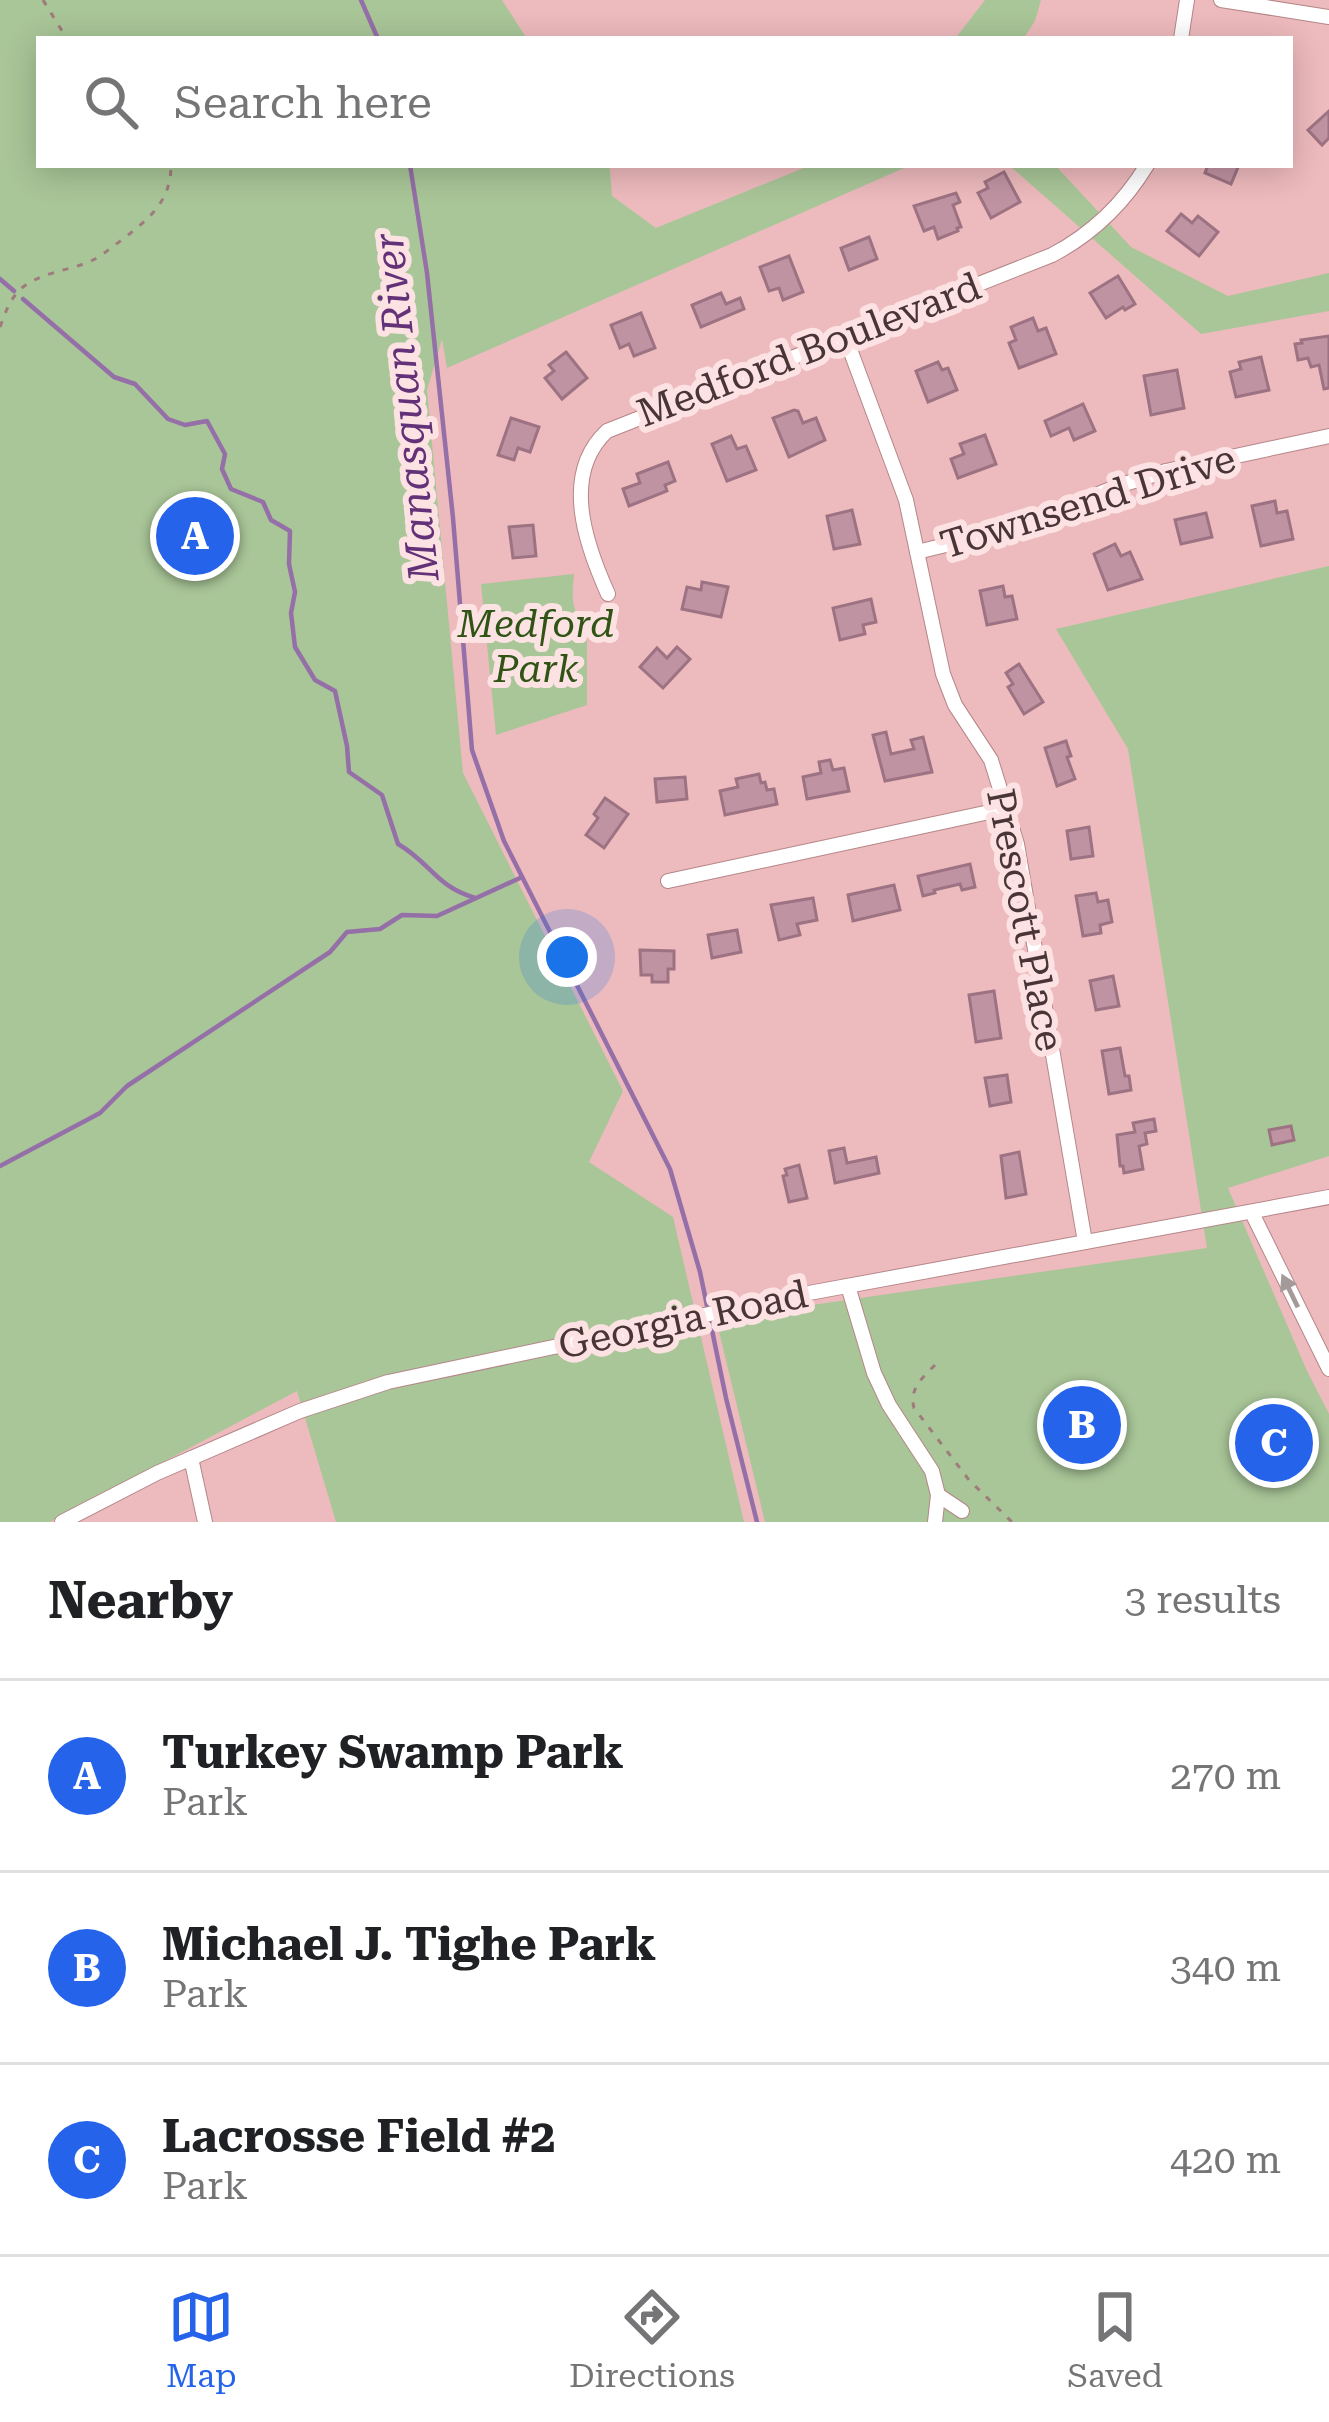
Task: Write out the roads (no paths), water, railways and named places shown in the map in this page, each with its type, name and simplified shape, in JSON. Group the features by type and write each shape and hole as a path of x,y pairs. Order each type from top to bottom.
{"street":[{"path":"1181,36 1187,0"},
{"path":"1220,0 1329,17"},
{"name":"Medford Boulevard","path":"608,594 588,550 581,479 594,443 607,430 1067,247 1102,221 1145,168"},
{"name":"Prescott Place","path":"845,336 901,485 943,674 950,694 991,760 1008,808 1085,1242"},
{"name":"Townsend Drive","path":"917,552 1016,528 1166,471 1329,436"},
{"path":"668,881 1008,808"},
{"name":"Georgia Road","path":"62,1522 300,1411 388,1382 848,1286 1329,1197"},
{"path":"1252,1213 1329,1369"},
{"path":"848,1286 874,1373 932,1471 938,1496 935,1522"},
{"path":"191,1458 206,1522"},
{"path":"938,1496 962,1511"}],"waterway":[{"name":"Manasquan River","path":"361,0 377,36"},
{"name":"Manasquan River","path":"410,168 427,273 453,518 472,750 504,841 670,1169 700,1272 757,1522"},
{"path":"0,279 14,291"},
{"path":"23,299 114,377 135,384 168,419 185,425 207,421 225,454 222,469 231,489 263,502 271,520 290,531 295,647 315,680 335,691 349,772 382,795 398,844 442,881 475,898"},
{"path":"0,1166 100,1113 127,1086 330,952 347,932 380,929 402,915 437,916 520,878"}],"place":[{"name":"Turkey Swamp Park","path":"195,536"},
{"name":"Michael J. Tighe Park","path":"1082,1425"},
{"name":"Lacrosse Field #2","path":"1274,1443"}],"park label":[{"name":"Medford Park","path":"536,646"}]}
